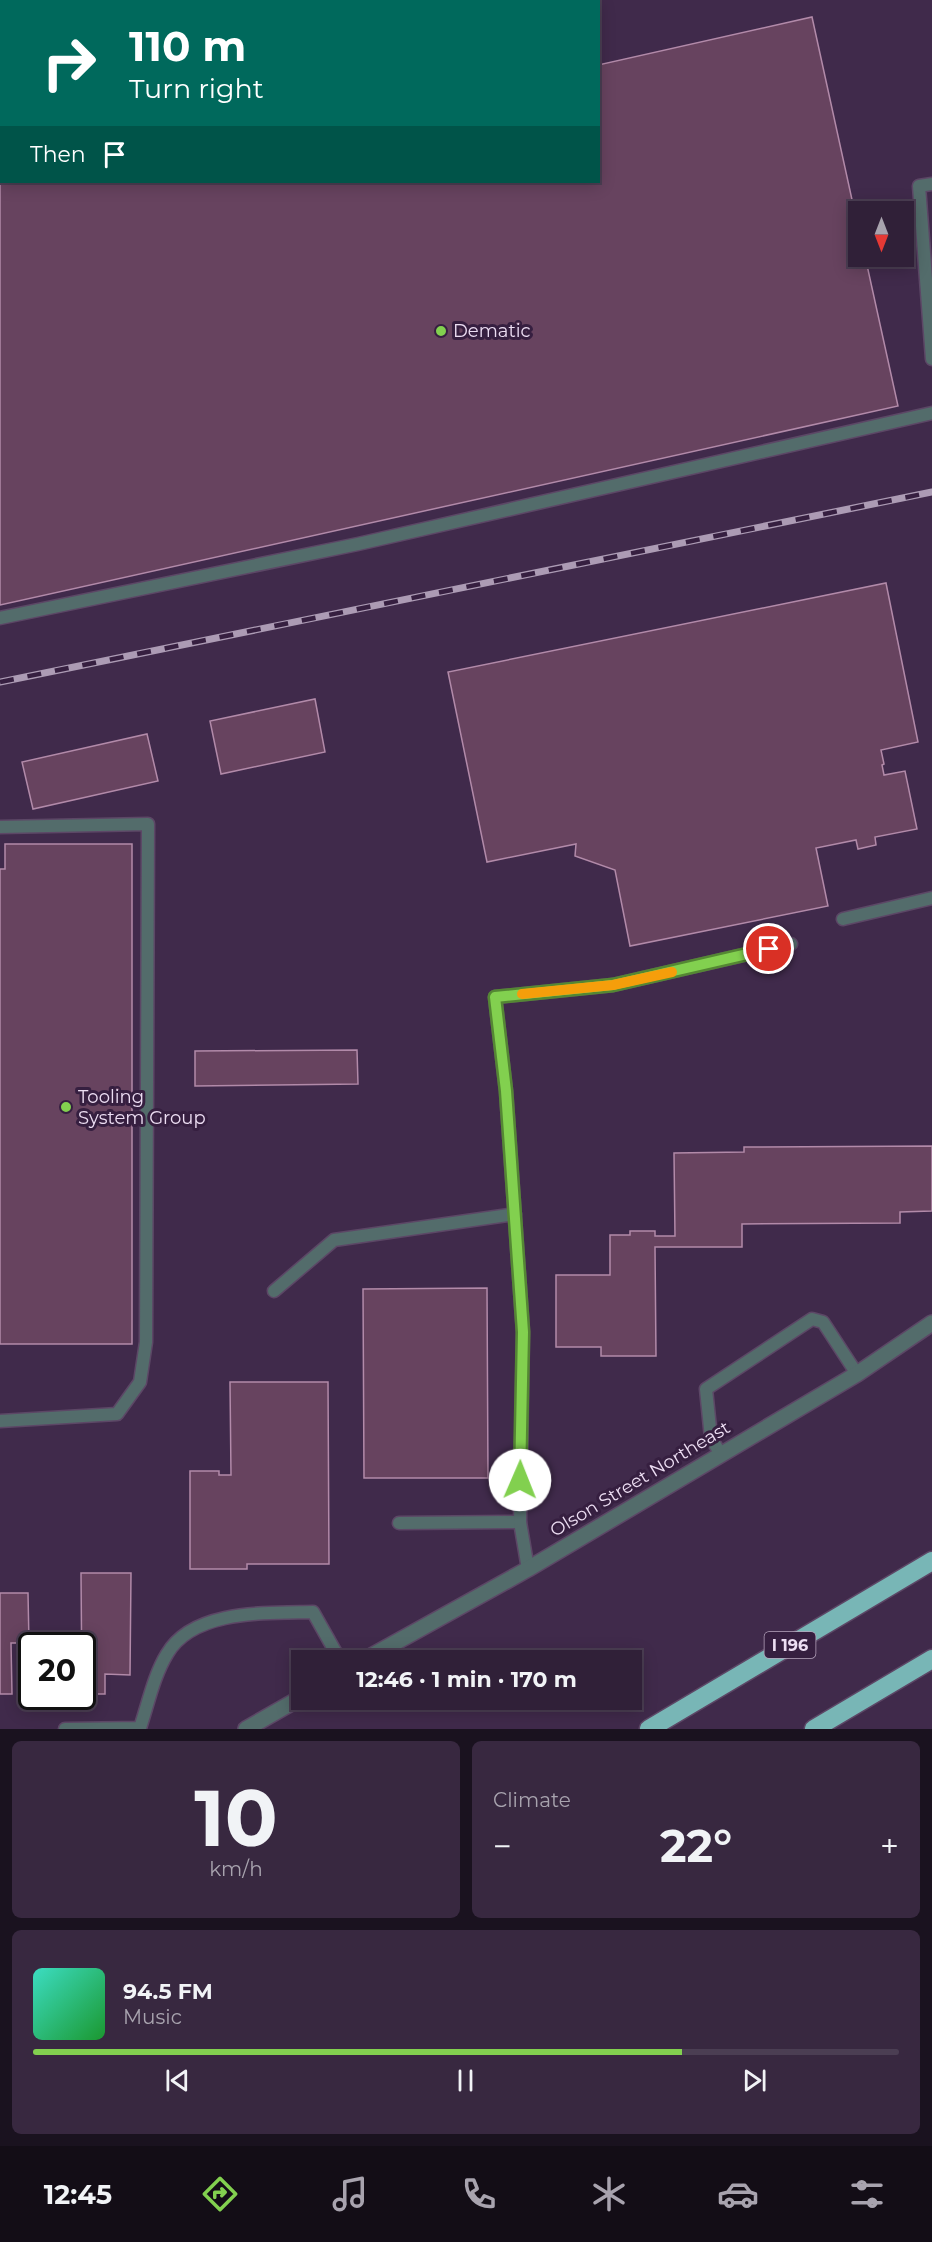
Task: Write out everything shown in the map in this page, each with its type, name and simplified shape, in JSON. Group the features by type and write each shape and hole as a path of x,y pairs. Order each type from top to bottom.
{"highway":[{"name":"I 196","path":"649,1729 932,1561"},
{"path":"814,1729 932,1659"}],"street":[{"name":"Olson Street Northeast","path":"382,1650 528,1569 856,1374 932,1323"},
{"path":"246,1729 291,1703"}],"lane":[{"path":"932,184 919,186 932,358"},
{"path":"0,618 358,544 932,413"},
{"path":"0,827 147,824 146,1342 140,1382 117,1414 0,1421"},
{"path":"843,919 932,898"},
{"path":"528,1569 520,1522 523,1332 506,1091 495,997 613,985 791,944"},
{"path":"274,1291 334,1240 515,1214"},
{"path":"720,1453 711,1438 706,1389 812,1319 823,1322 856,1374"},
{"path":"399,1523 520,1522"},
{"path":"65,1729 140,1728 167,1653 194,1629 219,1619 251,1613 313,1612 334,1650"}],"building":[{"name":"Dematic","path":"812,17 852,201 848,201 848,267 867,267 898,406 0,605 0,183 600,183 600,65"},
{"path":"886,583 918,742 881,750 884,764 882,765 884,775 905,771 917,829 875,837 876,845 858,849 856,840 816,848 828,906 630,946 615,870 575,856 576,844 487,862 448,672"},
{"path":"315,699 325,752 221,774 210,721"},
{"path":"147,734 158,781 33,809 22,762"},
{"name":"Tooling System Group","path":"5,844 132,844 132,1344 0,1344 0,869 5,869"},
{"path":"357,1050 358,1084 195,1086 195,1051"},
{"path":"932,1146 932,1211 900,1212 900,1223 742,1224 742,1247 655,1247 656,1356 601,1356 601,1347 556,1347 556,1275 610,1275 610,1235 630,1235 630,1231 655,1231 655,1236 675,1236 674,1153 744,1152 744,1147"},
{"path":"487,1288 488,1478 364,1478 363,1289"},
{"path":"230,1382 328,1382 329,1564 247,1564 247,1569 190,1569 190,1471 219,1471 219,1475 231,1475"},
{"path":"81,1573 131,1573 130,1675 105,1674 105,1694 96,1694 96,1632 81,1632"},
{"path":"0,1593 28,1593 29,1632 18,1632 18,1643 11,1643 12,1694 0,1694"}],"railway":[{"path":"0,682 932,492"}],"slow traffic":[{"path":"522,994 613,985 672,972"}],"place":[{"name":"Dematic","path":"441,331"},
{"name":"Tooling System Group","path":"66,1107"}],"route":[{"path":"520,1480 523,1332 506,1091 495,997 613,985 769,949"}]}
